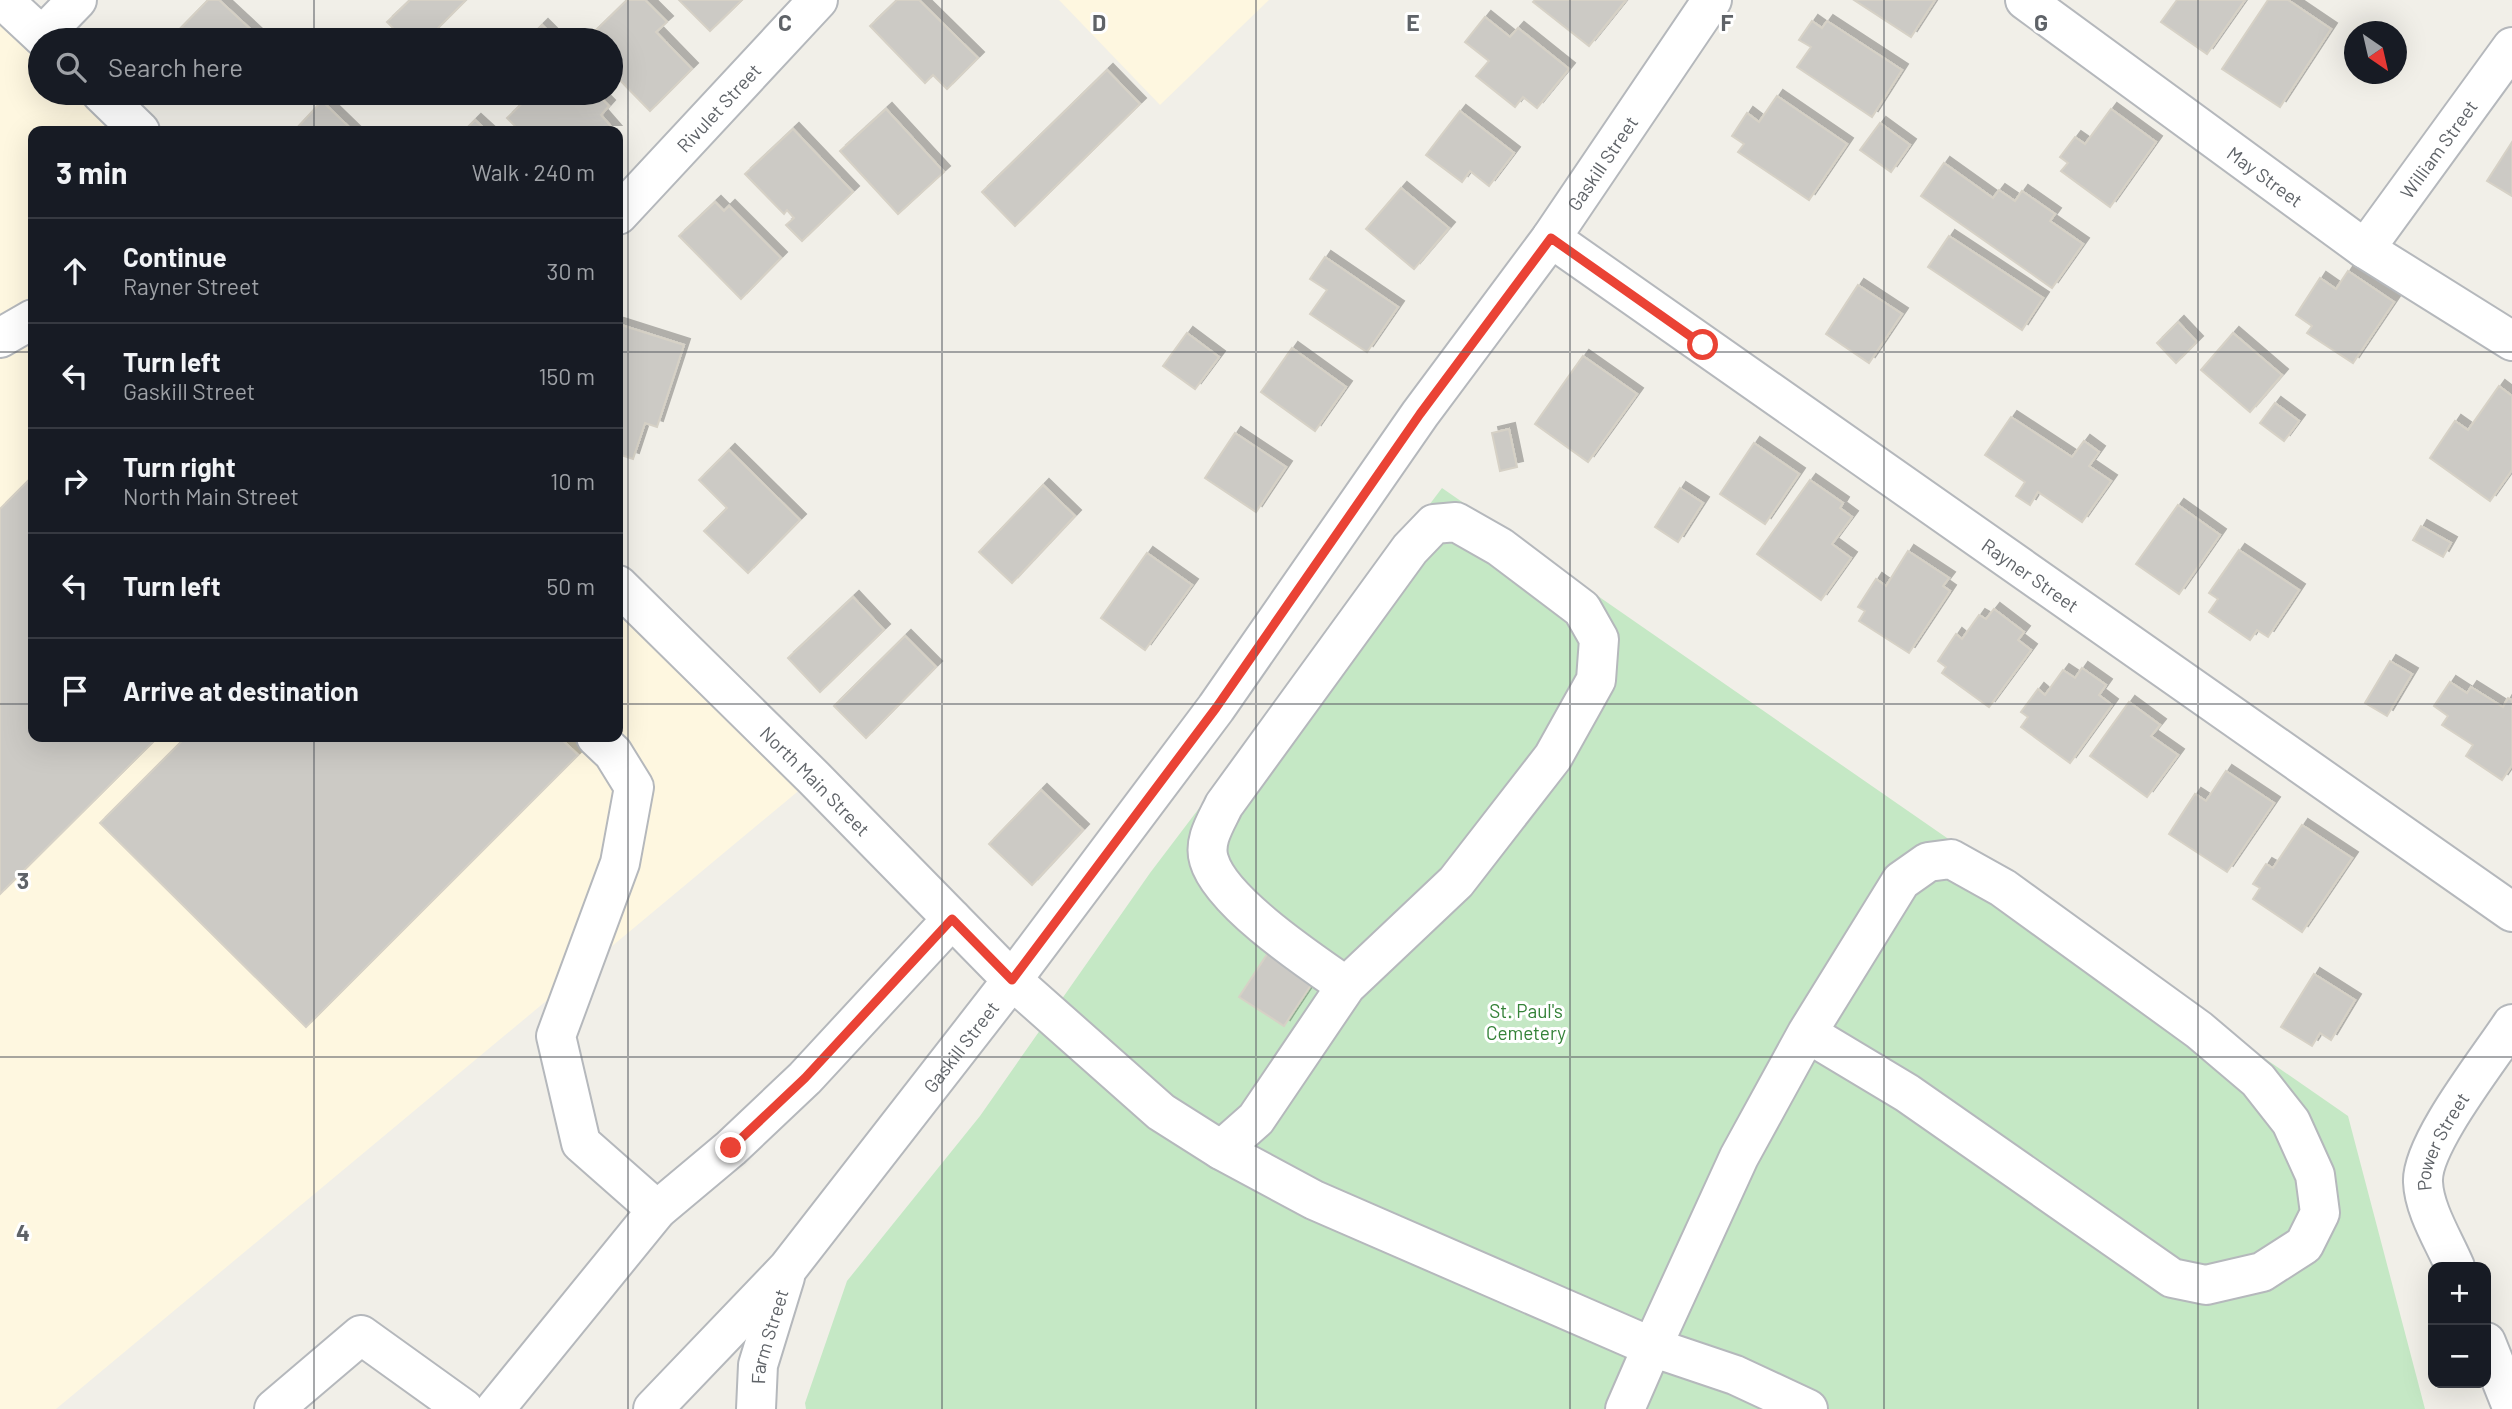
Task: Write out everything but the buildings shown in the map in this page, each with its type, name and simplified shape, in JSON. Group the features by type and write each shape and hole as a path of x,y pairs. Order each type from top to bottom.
{"street":[{"path":"3,0 33,28"},
{"path":"53,28 77,0"},
{"name":"Rivulet Street","path":"623,210 818,0"},
{"name":"Gaskill Street","path":"788,1268 1012,980 1216,708 1420,414 1551,238 1712,0"},
{"name":"May Street","path":"2025,0 2365,249 2512,341"},
{"name":"William Street","path":"2365,249 2512,47"},
{"path":"113,105 135,126"},
{"name":"Rayner Street","path":"1551,238 2512,912"},
{"path":"0,338 28,322"},
{"path":"1221,1150 1256,1119 1346,986 1456,881 1553,757 1595,680 1599,639 1582,609 1500,547 1456,523 1434,524 1410,549 1223,804 1207,842 1209,861 1229,891 1277,938 1346,986"},
{"name":"North Main Street","path":"623,590 1012,980 1161,1112 1221,1150 1314,1200 1652,1347 1735,1375 1808,1409"},
{"path":"601,742 613,753 634,787 620,863 556,1036 581,1143 657,1210"},
{"path":"1625,1409 1739,1157 1807,1033 1901,881 1928,862 1951,859 2025,904 2199,1030 2258,1080 2291,1122 2315,1175 2320,1213 2304,1245 2262,1272 2206,1285 2172,1278 1907,1093 1807,1033"},
{"path":"495,1409 657,1210 731,1148 805,1078 952,919"},
{"name":"Power Street","path":"2453,1262 2429,1207 2422,1181 2430,1154 2443,1126 2512,1024"},
{"path":"653,1409 788,1268"},
{"name":"Farm Street","path":"756,1409 758,1365 788,1268"},
{"path":"274,1409 361,1335 464,1409"},
{"path":"2491,1354 2512,1407"}],"shaded area":[{"path":"0,0 28,28 28,105 121,105 143,126 28,126 28,742 623,742 623,595 814,778 56,1409 0,1409"},
{"path":"1059,0 1269,0 1160,105"}],"green space":[{"name":"St. Paul's Cemetery","path":"1442,488 2348,1116 2425,1409 806,1409 805,1403 847,1281 980,1116 1150,873"}],"route":[{"path":"731,1148 805,1078 952,919 1012,980 1216,708 1420,414 1551,238 1703,345"}]}
